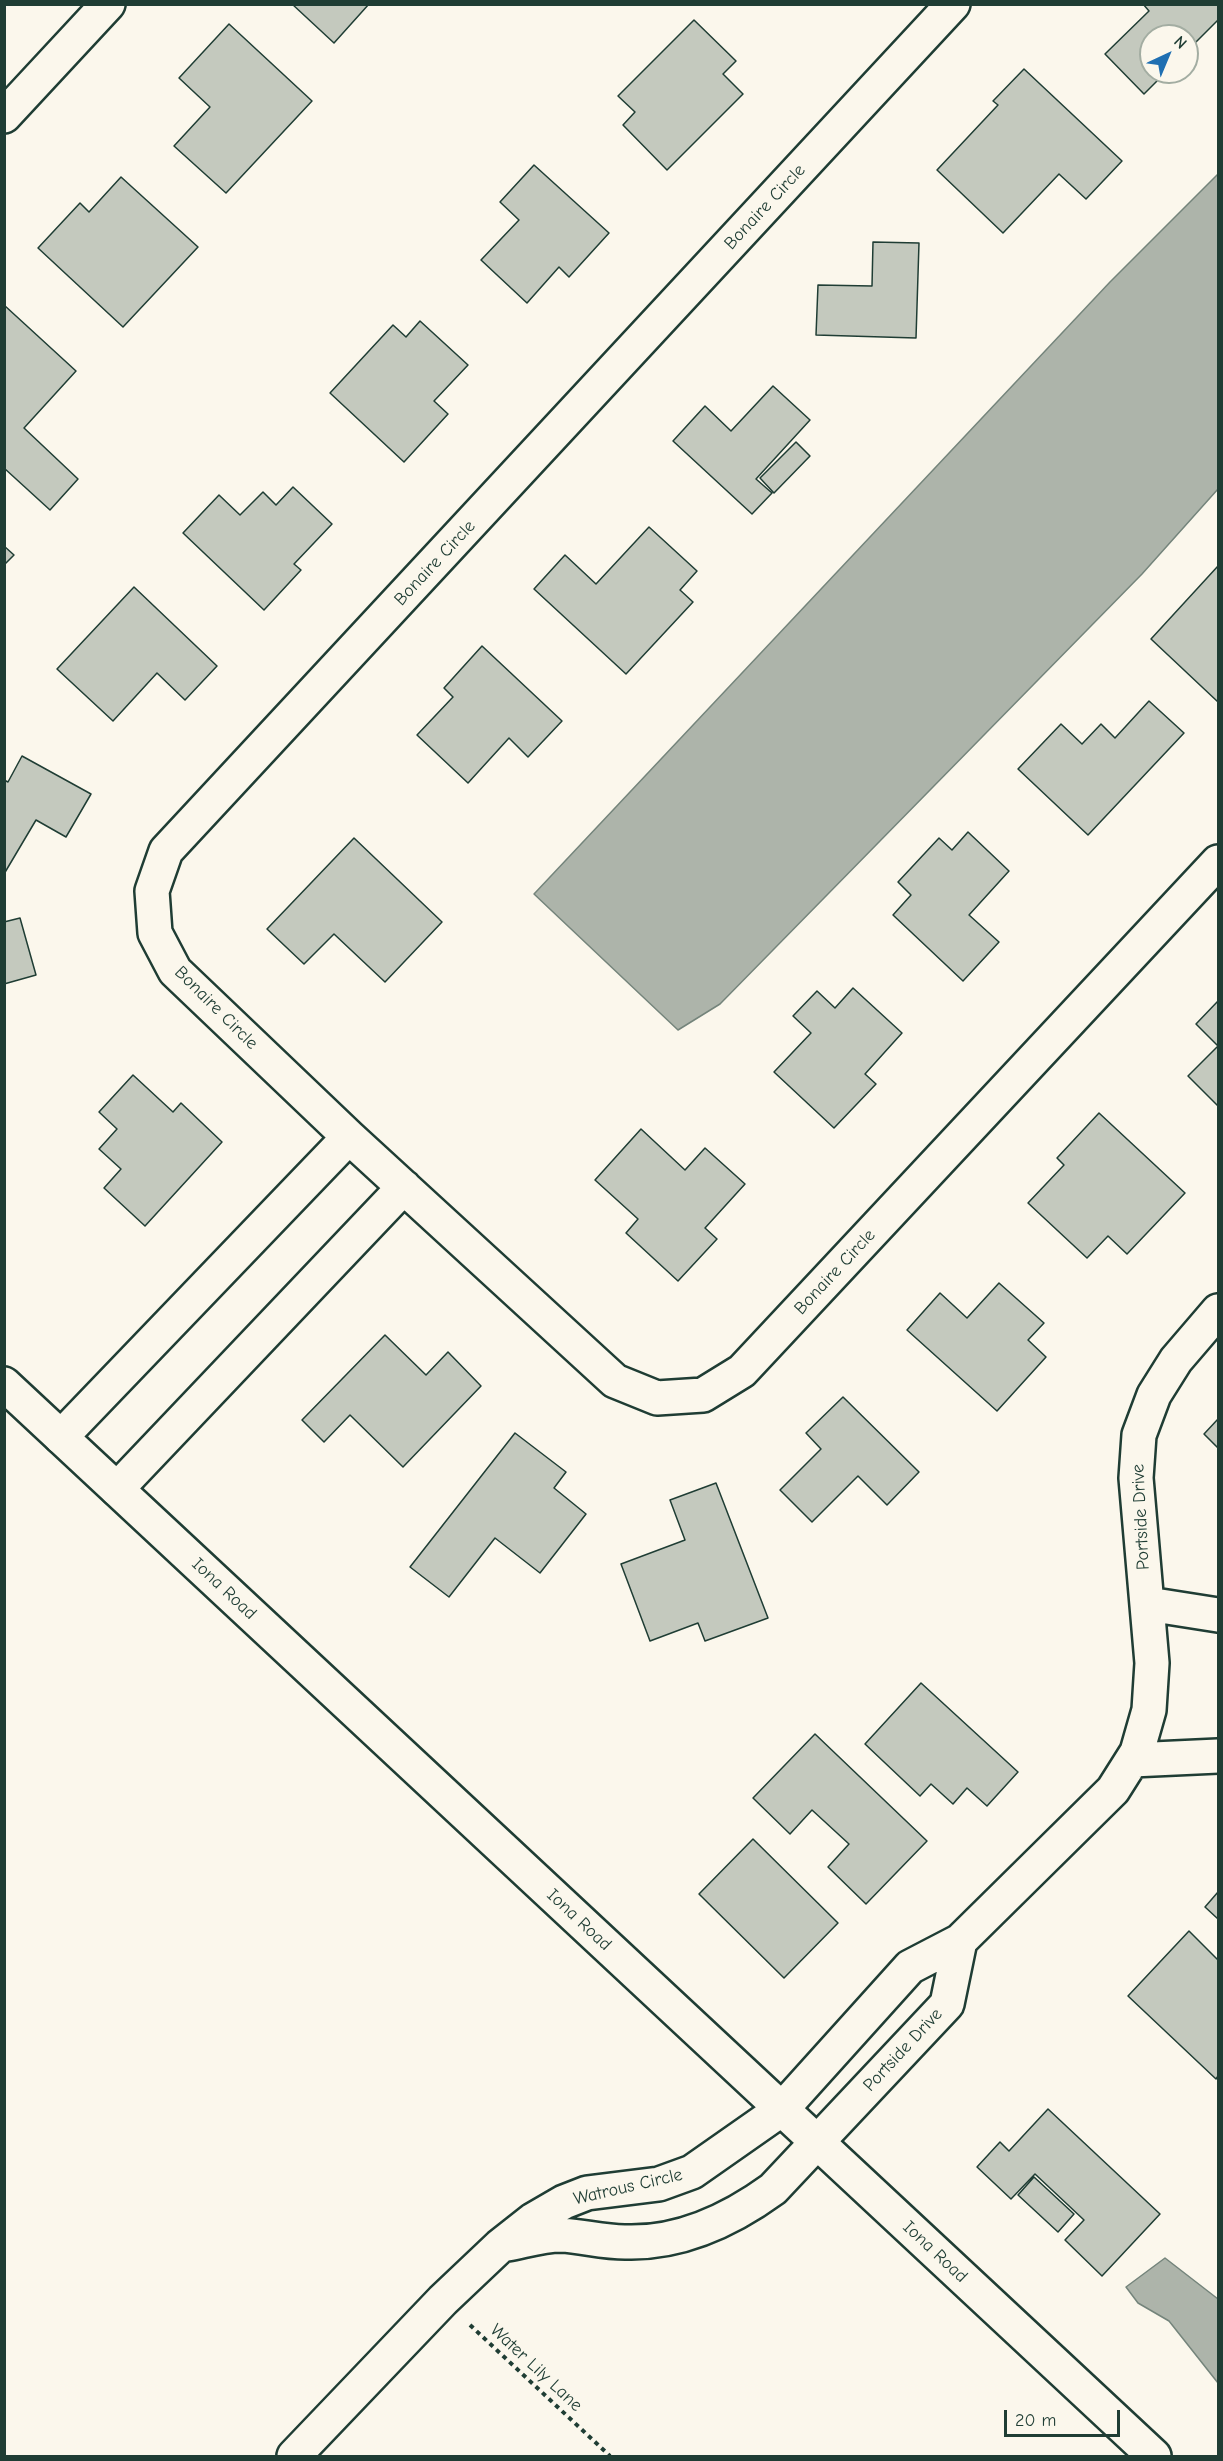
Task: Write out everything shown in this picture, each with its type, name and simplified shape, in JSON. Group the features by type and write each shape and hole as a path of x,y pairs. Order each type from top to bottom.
{"street":[{"path":"4,116 108,4"},
{"name":"Bonaire Circle","path":"953,4 166,851 152,891 155,933 175,970 349,1137 615,1381 657,1398 703,1395 742,1371 1218,862"},
{"path":"61,1437 349,1137"},
{"path":"117,1489 404,1187"},
{"name":"Portside Drive","path":"782,2109 910,1967 960,1941 1113,1790 1137,1752 1149,1710 1152,1664 1137,1509 1136,1478 1139,1435 1154,1395 1176,1360 1218,1311"},
{"name":"Iona Road","path":"4,1384 1154,2457"},
{"path":"1148,1604 1218,1615"},
{"path":"1132,1760 1218,1756"},
{"name":"Portside Drive","path":"816,2142 947,2004 960,1941"},
{"name":"Watrous Circle","path":"294,2457 443,2300 533,2220 579,2196 659,2184 692,2172 782,2109"},
{"name":"Watrous Circle","path":"505,2244 560,2235 626,2242 669,2239 716,2224 743,2211 773,2189 816,2142"}],"path":[{"name":"Water Lily Lane","path":"443,2300 610,2457"}],"shaded area":[{"path":"1218,174 1218,489 1142,574 720,1004 678,1030 534,894 1110,282"},
{"path":"1165,2258 1218,2299 1218,2383 1169,2321 1138,2303 1126,2287"}],"building":[{"path":"292,4 369,4 334,43"},
{"path":"1143,4 1218,4 1218,20 1199,39 1199,24 1139,24 1139,84 1154,84 1144,94 1105,54 1149,11"},
{"path":"694,20 736,61 723,74 743,94 667,170 623,125 635,112 618,96"},
{"path":"229,24 312,101 226,193 174,146 210,107 179,78"},
{"path":"1024,69 1122,161 1086,199 1059,174 1003,233 937,170 998,105 993,101"},
{"path":"534,165 609,233 569,277 559,267 527,303 481,260 519,220 500,202"},
{"path":"121,177 198,247 123,327 38,248 80,203 89,212"},
{"path":"873,242 919,243 916,338 816,335 818,285 872,286"},
{"path":"4,305 76,371 24,428 78,479 50,510 4,468"},
{"path":"420,321 468,365 434,401 448,414 404,462 330,393 393,325 406,337"},
{"path":"773,386 810,420 756,479 772,493 752,514 673,441 705,406 731,431"},
{"path":"796,442 810,456 774,493 760,478"},
{"path":"293,487 332,524 294,564 301,570 264,610 183,533 219,495 240,515 263,492 276,505"},
{"path":"649,527 697,571 680,590 693,602 626,674 534,589 565,555 596,584"},
{"path":"4,546 14,555 4,565"},
{"path":"1218,566 1218,702 1151,639"},
{"path":"134,587 217,666 185,700 157,673 113,721 57,669"},
{"path":"482,646 562,721 528,757 509,738 468,783 417,735 453,697 444,688"},
{"path":"1149,701 1184,733 1088,835 1018,769 1061,724 1082,744 1101,724 1115,738"},
{"path":"22,756 91,794 66,837 36,820 4,874 4,780 8,782"},
{"path":"968,832 1009,871 969,915 999,942 963,981 893,915 911,895 898,882 939,838 952,850"},
{"path":"354,838 442,922 385,982 334,934 304,964 267,929"},
{"path":"20,918 36,975 4,984 4,922"},
{"path":"853,988 902,1033 865,1074 876,1084 834,1128 774,1072 811,1033 793,1016 817,991 835,1008"},
{"path":"1218,1001 1218,1046 1196,1024"},
{"path":"1218,1046 1218,1106 1188,1076"},
{"path":"133,1075 173,1112 181,1103 222,1142 145,1226 104,1188 121,1169 99,1149 117,1129 99,1112"},
{"path":"1099,1113 1185,1193 1127,1254 1108,1236 1087,1258 1028,1203 1064,1165 1057,1158"},
{"path":"641,1129 685,1170 705,1148 745,1184 705,1228 717,1239 678,1281 626,1233 638,1219 595,1180"},
{"path":"999,1283 1044,1323 1028,1340 1046,1357 997,1411 907,1330 940,1293 967,1318"},
{"path":"385,1335 426,1375 448,1352 481,1386 403,1467 350,1415 324,1442 302,1420"},
{"path":"843,1397 919,1472 887,1505 858,1476 812,1522 780,1490 821,1449 806,1433"},
{"path":"1218,1419 1218,1448 1204,1434"},
{"path":"515,1433 566,1472 554,1488 586,1514 540,1573 495,1538 449,1597 410,1567"},
{"path":"716,1483 768,1618 705,1641 698,1623 650,1641 621,1564 685,1540 670,1500"},
{"path":"921,1683 1018,1772 987,1806 967,1788 953,1804 931,1784 920,1796 865,1744"},
{"path":"815,1734 927,1841 866,1904 828,1867 849,1844 812,1810 790,1834 753,1798"},
{"path":"753,1839 838,1923 784,1978 699,1894"},
{"path":"1218,1892 1218,1919 1205,1907"},
{"path":"1189,1931 1218,1960 1218,2076 1216,2079 1128,1996"},
{"path":"1048,2109 1160,2214 1102,2276 1065,2240 1084,2220 1035,2174 1011,2199 977,2167 1000,2142 1009,2151"},
{"path":"1034,2177 1074,2214 1058,2232 1018,2195"}]}
